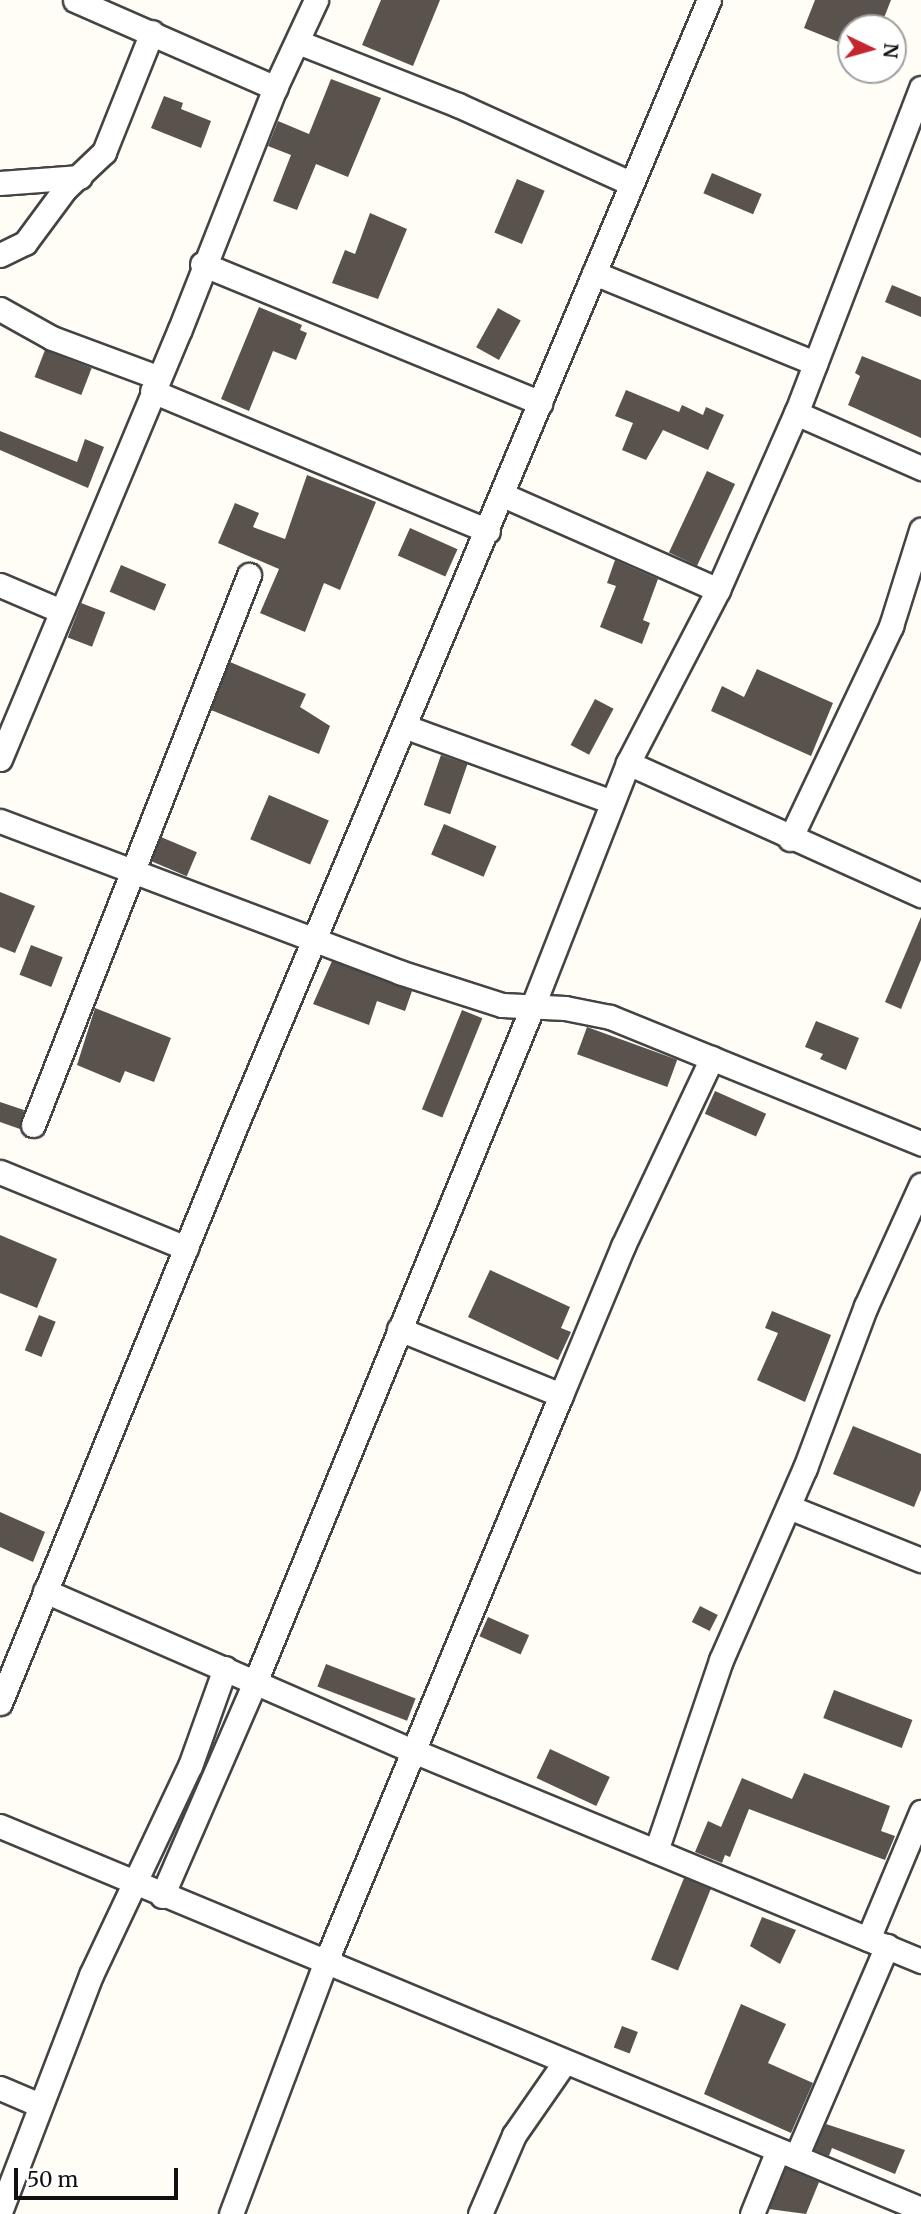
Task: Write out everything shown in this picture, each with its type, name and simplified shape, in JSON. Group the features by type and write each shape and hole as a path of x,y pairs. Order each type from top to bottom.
{"street":[{"path":"75,0 275,88"},
{"path":"0,759 180,329 202,264 275,88 316,0"},
{"path":"0,1703 186,1248 488,531 630,183 709,0"},
{"path":"0,256 25,243 65,189 104,152 116,129 152,32"},
{"path":"298,42 458,105 630,183"},
{"path":"162,1896 256,1681 532,1008 609,801 718,590 796,413 921,88"},
{"path":"0,183 80,177"},
{"path":"202,264 541,403"},
{"path":"594,273 815,363"},
{"path":"0,309 52,338 488,531"},
{"path":"796,413 921,468"},
{"path":"503,495 718,590"},
{"path":"790,839 891,626 921,530"},
{"path":"33,1125 134,874 249,575"},
{"path":"0,585 61,611"},
{"path":"406,727 609,801"},
{"path":"628,762 790,839 921,895"},
{"path":"0,821 134,874 502,1005 597,1013 921,1143"},
{"path":"230,2214 327,1959 416,1752 623,1246 712,1058"},
{"path":"0,1172 186,1248"},
{"path":"656,1851 721,1660 789,1507 866,1306 921,1185"},
{"path":"399,1329 561,1395"},
{"path":"789,1507 921,1560"},
{"path":"46,1591 416,1752 921,1961"},
{"path":"0,2212 91,1975 138,1885 190,1766 225,1668"},
{"path":"752,2214 787,2153 877,1942 921,1812"},
{"path":"0,1826 162,1896 327,1959 564,2063 921,2209"},
{"path":"480,2214 514,2135 564,2063"},
{"path":"0,2088 40,2105"}],"building":[{"path":"381,0 440,0 413,66 362,45"},
{"path":"815,0 891,0 886,14 837,14 837,41 804,28"},
{"path":"331,79 381,98 348,177 316,164 297,210 273,201 291,155 268,146 278,121 309,134"},
{"path":"164,96 183,103 181,109 211,121 201,148 151,128"},
{"path":"712,173 762,194 753,214 703,193"},
{"path":"517,179 545,191 522,244 494,232"},
{"path":"370,213 407,229 378,299 332,283 345,250 355,254"},
{"path":"892,285 921,297 921,317 885,302"},
{"path":"259,307 302,325 300,330 307,333 296,360 273,351 249,411 221,399"},
{"path":"498,308 521,321 499,360 476,347"},
{"path":"45,350 92,368 81,395 35,377"},
{"path":"862,356 921,380 921,438 848,405 860,376 855,373"},
{"path":"626,390 679,412 682,405 703,415 706,407 724,415 708,450 663,430 646,460 622,450 633,423 615,416"},
{"path":"0,431 77,462 85,439 104,447 88,488 0,450"},
{"path":"707,471 735,484 697,566 669,553"},
{"path":"307,475 376,502 340,590 324,583 305,632 260,613 279,569 218,543 235,503 259,513 253,527 285,539"},
{"path":"410,528 458,549 445,577 398,555"},
{"path":"615,560 658,579 643,620 650,623 642,644 600,627 616,586 607,583"},
{"path":"121,565 166,584 155,611 110,592"},
{"path":"81,603 105,612 92,647 68,638"},
{"path":"230,662 306,694 300,707 330,726 319,754 211,710"},
{"path":"757,669 833,703 811,756 711,711 722,686 744,697"},
{"path":"595,699 614,709 589,755 571,745"},
{"path":"441,755 467,764 450,814 424,805"},
{"path":"269,795 329,820 310,865 250,839"},
{"path":"444,824 496,846 484,877 431,854"},
{"path":"161,837 197,852 187,876 151,861"},
{"path":"0,892 35,906 15,953 0,947"},
{"path":"921,917 921,960 901,1009 885,1002"},
{"path":"31,945 63,957 51,987 20,975"},
{"path":"332,961 412,991 405,1011 377,1001 369,1025 313,1004"},
{"path":"95,1008 171,1038 154,1082 125,1071 120,1083 77,1065"},
{"path":"462,1010 482,1018 442,1117 422,1109"},
{"path":"816,1021 859,1038 846,1070 820,1059 823,1054 805,1047"},
{"path":"587,1027 677,1060 667,1087 577,1054"},
{"path":"715,1091 766,1114 756,1137 705,1114"},
{"path":"0,1102 24,1110 20,1129 0,1122"},
{"path":"0,1235 57,1259 37,1308 0,1293"},
{"path":"490,1270 570,1307 561,1328 571,1332 558,1360 468,1317"},
{"path":"772,1311 831,1335 805,1402 757,1380 778,1333 765,1328"},
{"path":"39,1315 56,1322 41,1357 25,1350"},
{"path":"853,1426 921,1454 921,1490 914,1507 833,1474"},
{"path":"0,1512 45,1532 33,1562 0,1547"},
{"path":"700,1606 718,1615 710,1631 692,1622"},
{"path":"488,1617 529,1635 521,1654 479,1636"},
{"path":"326,1664 416,1698 407,1721 317,1686"},
{"path":"834,1690 912,1720 902,1748 823,1718"},
{"path":"550,1749 610,1777 596,1806 536,1778"},
{"path":"804,1773 890,1806 881,1831 895,1836 885,1860 749,1809 730,1857 725,1855 722,1863 695,1852 708,1821 721,1827 742,1778 792,1799"},
{"path":"684,1878 711,1889 678,1970 651,1960"},
{"path":"762,1917 796,1930 780,1964 750,1946"},
{"path":"741,2004 786,2024 768,2063 813,2083 791,2133 704,2094"},
{"path":"622,2026 638,2032 630,2054 614,2047"},
{"path":"826,2124 905,2150 895,2174 832,2148 829,2156 814,2150"},
{"path":"786,2168 819,2182 806,2214 769,2209"}]}
